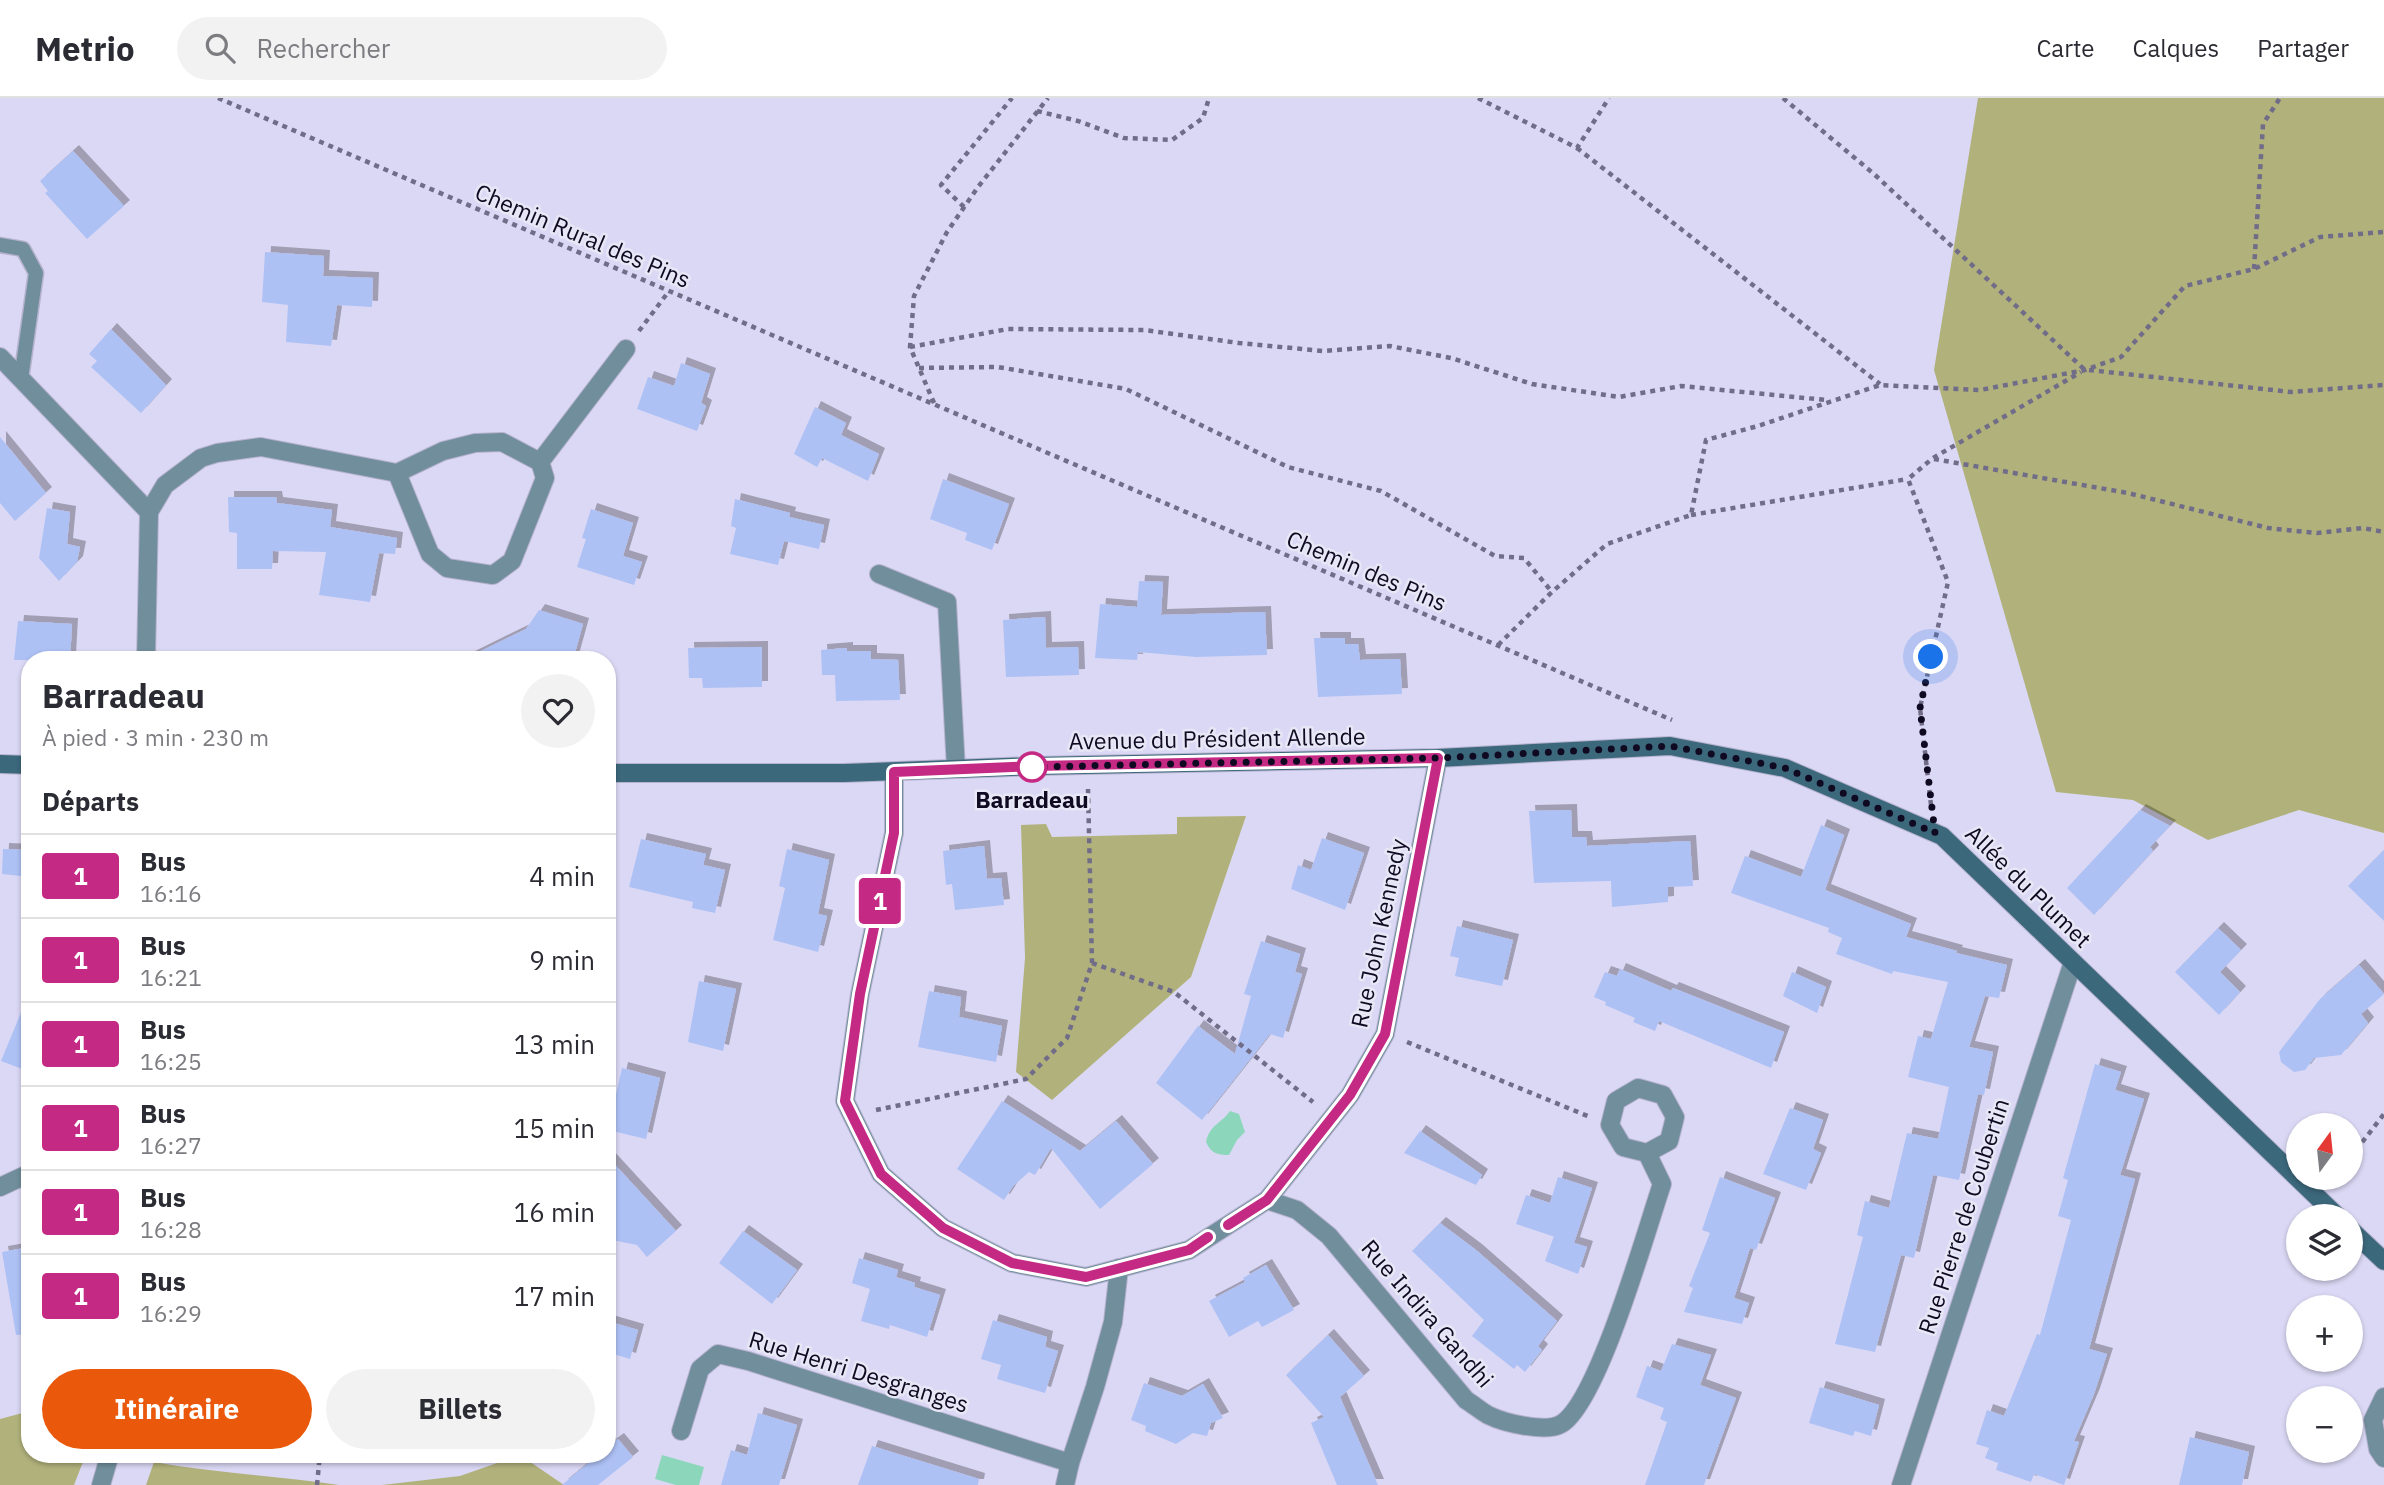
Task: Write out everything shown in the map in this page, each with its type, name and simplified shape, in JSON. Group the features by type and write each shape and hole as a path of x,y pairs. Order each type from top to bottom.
{"street":[{"path":"540,462 626,349"},
{"path":"0,357 149,512"},
{"path":"146,651 149,512 165,485 201,458 261,447 397,473 443,451 475,443 502,442 540,462 545,478 512,561 493,575 447,568 430,554 397,473"},
{"path":"879,574 947,602 956,769"},
{"name":"Allée du Plumet","path":"1438,758 1670,746 1785,768 1942,836 2325,1204"},
{"name":"Avenue du Président Allende","path":"616,773 710,775 894,772 1438,758"},
{"name":"Rue John Kennedy","path":"894,772 894,833 860,994 845,1101 881,1174 943,1228 1012,1263 1086,1277 1189,1250 1267,1200 1350,1095 1385,1034 1438,758"},
{"path":"0,764 21,765"},
{"name":"Rue Pierre de Coubertin","path":"1901,1485 2073,962"},
{"path":"1638,1088 1663,1095 1675,1117 1669,1141 1647,1153 1623,1147 1610,1125 1616,1101 1638,1088"},
{"name":"Rue Indira Gandhi","path":"1267,1200 1297,1209 1329,1236 1466,1400 1490,1416 1533,1428 1561,1425 1583,1401 1607,1346 1662,1184 1647,1153"},
{"path":"0,1187 21,1176"},
{"path":"2363,1241 2384,1261"},
{"path":"1065,1485 1113,1322 1119,1268"},
{"name":"Rue Henri Desgranges","path":"681,1431 700,1369 718,1354 748,1361 1070,1463"},
{"path":"2384,1397 2372,1420 2378,1449 2384,1458"},
{"path":"101,1485 107,1463"}],"lane":[{"path":"0,245 23,249 36,273 22,379"}],"path":[{"name":"Chemin Rural des Pins","path":"218,98 935,404"},
{"path":"964,207 941,186 1012,98"},
{"path":"935,404 910,347 914,296 947,232 1048,98"},
{"path":"1037,111 1079,121 1124,138 1172,140 1203,118 1209,98"},
{"path":"1478,98 1577,148 1880,385"},
{"path":"1577,148 1609,98"},
{"path":"1783,98 1874,174 2085,370"},
{"path":"2254,269 2263,124 2280,98"},
{"path":"1691,515 1706,440 1758,426 1880,385 1980,390 2085,370 2121,357 2185,286 2254,269 2320,237 2384,232"},
{"path":"626,349 668,290"},
{"path":"910,347 1008,329 1144,330 1323,351 1390,346 1451,358 1532,384 1619,397 1681,386 1829,400"},
{"path":"919,368 998,367 1126,389 1288,467 1381,491 1495,556 1524,558 1552,592"},
{"path":"1498,645 1552,592 1607,544 1691,515 1908,479 1933,458 2085,370 2291,392 2384,385"},
{"name":"Chemin des Pins","path":"935,404 1673,720"},
{"path":"1933,458 2128,493 2268,528 2317,533 2363,528 2384,532"},
{"path":"1908,479 1948,582 1920,708 1935,833"},
{"path":"851,1115 1026,1079 1067,1038 1092,962 1087,765"},
{"path":"1092,962 1174,992 1332,1118"},
{"path":"1385,1034 1610,1125"},
{"path":"2363,1141 2384,1114"},
{"path":"317,1485 319,1463"}],"shaded area":[{"path":"1978,98 2384,98 2384,833 2299,810 2208,840 2133,800 2056,792 1934,370"},
{"path":"1246,816 1191,977 1052,1100 1016,1072 1025,958 1021,825 1046,824 1052,837 1177,834 1177,817"},
{"path":"1230,1111 1239,1114 1245,1132 1229,1155 1218,1154 1210,1149 1206,1142 1213,1128"},
{"path":"21,1413 21,1463 83,1463 74,1485 0,1485 0,1419"},
{"path":"662,1455 704,1467 699,1485 676,1485 655,1479"},
{"path":"154,1463 161,1463 339,1485 146,1485"},
{"path":"497,1463 532,1463 564,1485 382,1485 460,1476"}],"building":[{"path":"73,151 124,206 87,239 45,193 48,191 40,181"},
{"path":"265,252 324,256 323,276 373,278 372,307 337,305 331,346 286,342 288,305 262,302"},
{"path":"111,329 166,385 141,413 91,367 97,361 89,354"},
{"path":"681,363 710,374 701,403 706,406 697,431 637,409 648,377 674,386"},
{"path":"815,407 846,423 841,435 879,454 868,481 822,458 817,467 794,454"},
{"path":"0,437 46,493 15,521 0,503"},
{"path":"943,479 1009,504 992,550 965,540 967,533 930,519"},
{"path":"228,497 276,497 277,503 332,510 330,527 397,538 395,554 379,553 370,602 319,595 326,552 273,551 272,569 237,569 237,533 229,532"},
{"path":"735,499 790,513 789,517 824,525 819,549 784,541 778,565 730,554 736,528 731,526"},
{"path":"47,508 70,512 67,544 80,547 77,562 59,581 39,558"},
{"path":"591,509 633,523 623,556 642,562 634,585 577,567 586,539 582,538"},
{"path":"1139,581 1163,582 1161,615 1265,612 1267,655 1196,657 1138,652 1137,660 1095,658 1100,604 1137,607"},
{"path":"539,610 583,624 576,651 481,651 526,629"},
{"path":"1045,617 1046,648 1078,647 1079,675 1006,677 1003,620"},
{"path":"18,621 72,624 70,651 21,651 21,660 14,660"},
{"path":"1314,638 1345,638 1345,644 1358,644 1360,660 1400,659 1402,694 1318,697"},
{"path":"762,647 762,687 703,688 702,678 689,678 688,648"},
{"path":"847,648 847,651 871,651 871,659 898,660 900,700 836,701 835,675 822,675 821,650"},
{"path":"1571,810 1572,837 1586,837 1587,846 1690,841 1693,886 1668,887 1668,902 1612,907 1611,881 1534,883 1529,811"},
{"path":"2140,810 2170,826 2150,847 2153,851 2094,915 2067,888"},
{"path":"1821,825 1844,835 1825,890 1911,924 1906,937 2007,965 1999,998 1985,996 1969,1047 1993,1052 1984,1095 1978,1094 1959,1180 1933,1175 1914,1258 1901,1255 1875,1352 1835,1344 1863,1237 1857,1235 1865,1201 1889,1208 1907,1133 1938,1139 1949,1087 1908,1077 1918,1036 1931,1039 1948,982 1893,971 1892,974 1836,954 1842,938 1828,932 1829,928 1731,893 1745,856 1801,877"},
{"path":"1322,838 1364,853 1345,910 1291,889 1298,865 1311,870"},
{"path":"641,839 706,854 703,865 725,870 715,913 692,908 693,902 629,887"},
{"path":"984,846 987,879 1001,878 1004,905 955,910 952,884 946,885 943,851"},
{"path":"3,849 21,850 21,876 2,874"},
{"path":"787,849 829,860 818,914 827,916 818,952 773,940 785,888 779,886"},
{"path":"2384,850 2384,921 2348,886"},
{"path":"1457,926 1513,940 1502,986 1455,976 1459,958 1450,956"},
{"path":"2218,928 2241,950 2220,972 2240,992 2219,1015 2175,972"},
{"path":"1261,941 1300,954 1295,972 1302,974 1283,1038 1270,1034 1202,1120 1156,1083 1198,1026 1235,1054 1251,996 1244,994"},
{"path":"2359,965 2384,994 2361,1014 2368,1023 2341,1055 2314,1058 2305,1070 2294,1072 2281,1062 2279,1052 2320,999"},
{"path":"1620,969 1671,991 1673,988 1784,1032 1771,1068 1659,1021 1655,1031 1633,1022 1635,1018 1605,1005 1606,1002 1594,997 1605,972 1617,976"},
{"path":"1792,972 1826,987 1817,1013 1783,996"},
{"path":"699,981 736,989 723,1051 688,1042"},
{"path":"929,991 961,997 959,1017 1002,1026 996,1062 918,1047"},
{"path":"21,1012 21,1069 1,1061"},
{"path":"2095,1064 2121,1072 2115,1090 2144,1099 2120,1175 2135,1179 2089,1349 2107,1354 2074,1441 2079,1442 2064,1485 2034,1474 2031,1482 1996,1470 1998,1463 1985,1458 1989,1448 1976,1444 1987,1410 2004,1416 2037,1334 2040,1335 2071,1220 2058,1216 2068,1180 2063,1178"},
{"path":"622,1068 660,1078 646,1139 616,1132 616,1095"},
{"path":"1002,1101 1080,1151 1116,1121 1153,1164 1100,1209 1051,1148 1035,1175 1029,1172 1013,1186 1004,1200 957,1169"},
{"path":"1790,1108 1823,1120 1813,1149 1821,1153 1806,1190 1763,1174"},
{"path":"1420,1131 1482,1175 1476,1185 1404,1153"},
{"path":"616,1166 676,1231 647,1257 637,1245 616,1241"},
{"path":"1558,1177 1592,1188 1574,1243 1587,1247 1578,1274 1545,1261 1554,1237 1516,1224 1526,1195 1550,1203"},
{"path":"1720,1177 1775,1198 1756,1250 1750,1248 1734,1298 1749,1303 1742,1324 1684,1312 1693,1288 1689,1286 1710,1233 1702,1230"},
{"path":"1440,1223 1476,1250 1557,1321 1538,1346 1542,1350 1525,1372 1517,1365 1514,1369 1472,1336 1484,1320 1412,1251"},
{"path":"743,1231 797,1270 772,1304 719,1263"},
{"path":"21,1249 21,1335 16,1335 2,1252"},
{"path":"859,1258 898,1270 896,1277 915,1283 914,1287 940,1295 927,1337 890,1325 889,1329 861,1321 870,1289 852,1283"},
{"path":"1266,1265 1294,1310 1262,1327 1258,1321 1229,1337 1209,1301 1245,1282 1243,1278"},
{"path":"993,1320 1047,1337 1045,1347 1058,1351 1045,1393 997,1379 1001,1365 981,1359"},
{"path":"616,1324 638,1330 630,1359 616,1355"},
{"path":"1328,1335 1364,1376 1340,1397 1378,1485 1337,1485 1311,1423 1324,1417 1286,1375"},
{"path":"1672,1344 1711,1355 1700,1385 1736,1398 1704,1485 1645,1485 1667,1422 1660,1419 1664,1408 1636,1397 1647,1366 1661,1371"},
{"path":"1144,1383 1182,1396 1203,1384 1223,1418 1211,1423 1207,1436 1193,1433 1176,1444 1145,1431 1146,1426 1131,1420"},
{"path":"1820,1387 1879,1405 1871,1436 1855,1431 1853,1436 1809,1423"},
{"path":"758,1413 797,1425 779,1485 721,1485 731,1450 747,1455"},
{"path":"2190,1437 2249,1452 2242,1485 2179,1485"},
{"path":"618,1439 633,1457 598,1485 562,1485 588,1463 616,1463"},
{"path":"872,1446 979,1479 978,1485 858,1485"}],"bus line":[{"name":"1","path":"1208,1237 1189,1250 1086,1277 1012,1263 943,1228 881,1174 845,1101 860,994 894,833 894,772 1035,766 1438,758 1385,1034 1350,1095 1267,1200 1228,1225"}],"place":[{"name":"Barradeau","path":"1032,767"}],"route":[{"path":"1032,767 1438,758 1670,746 1785,768 1935,833 1920,708 1931,657"}]}
